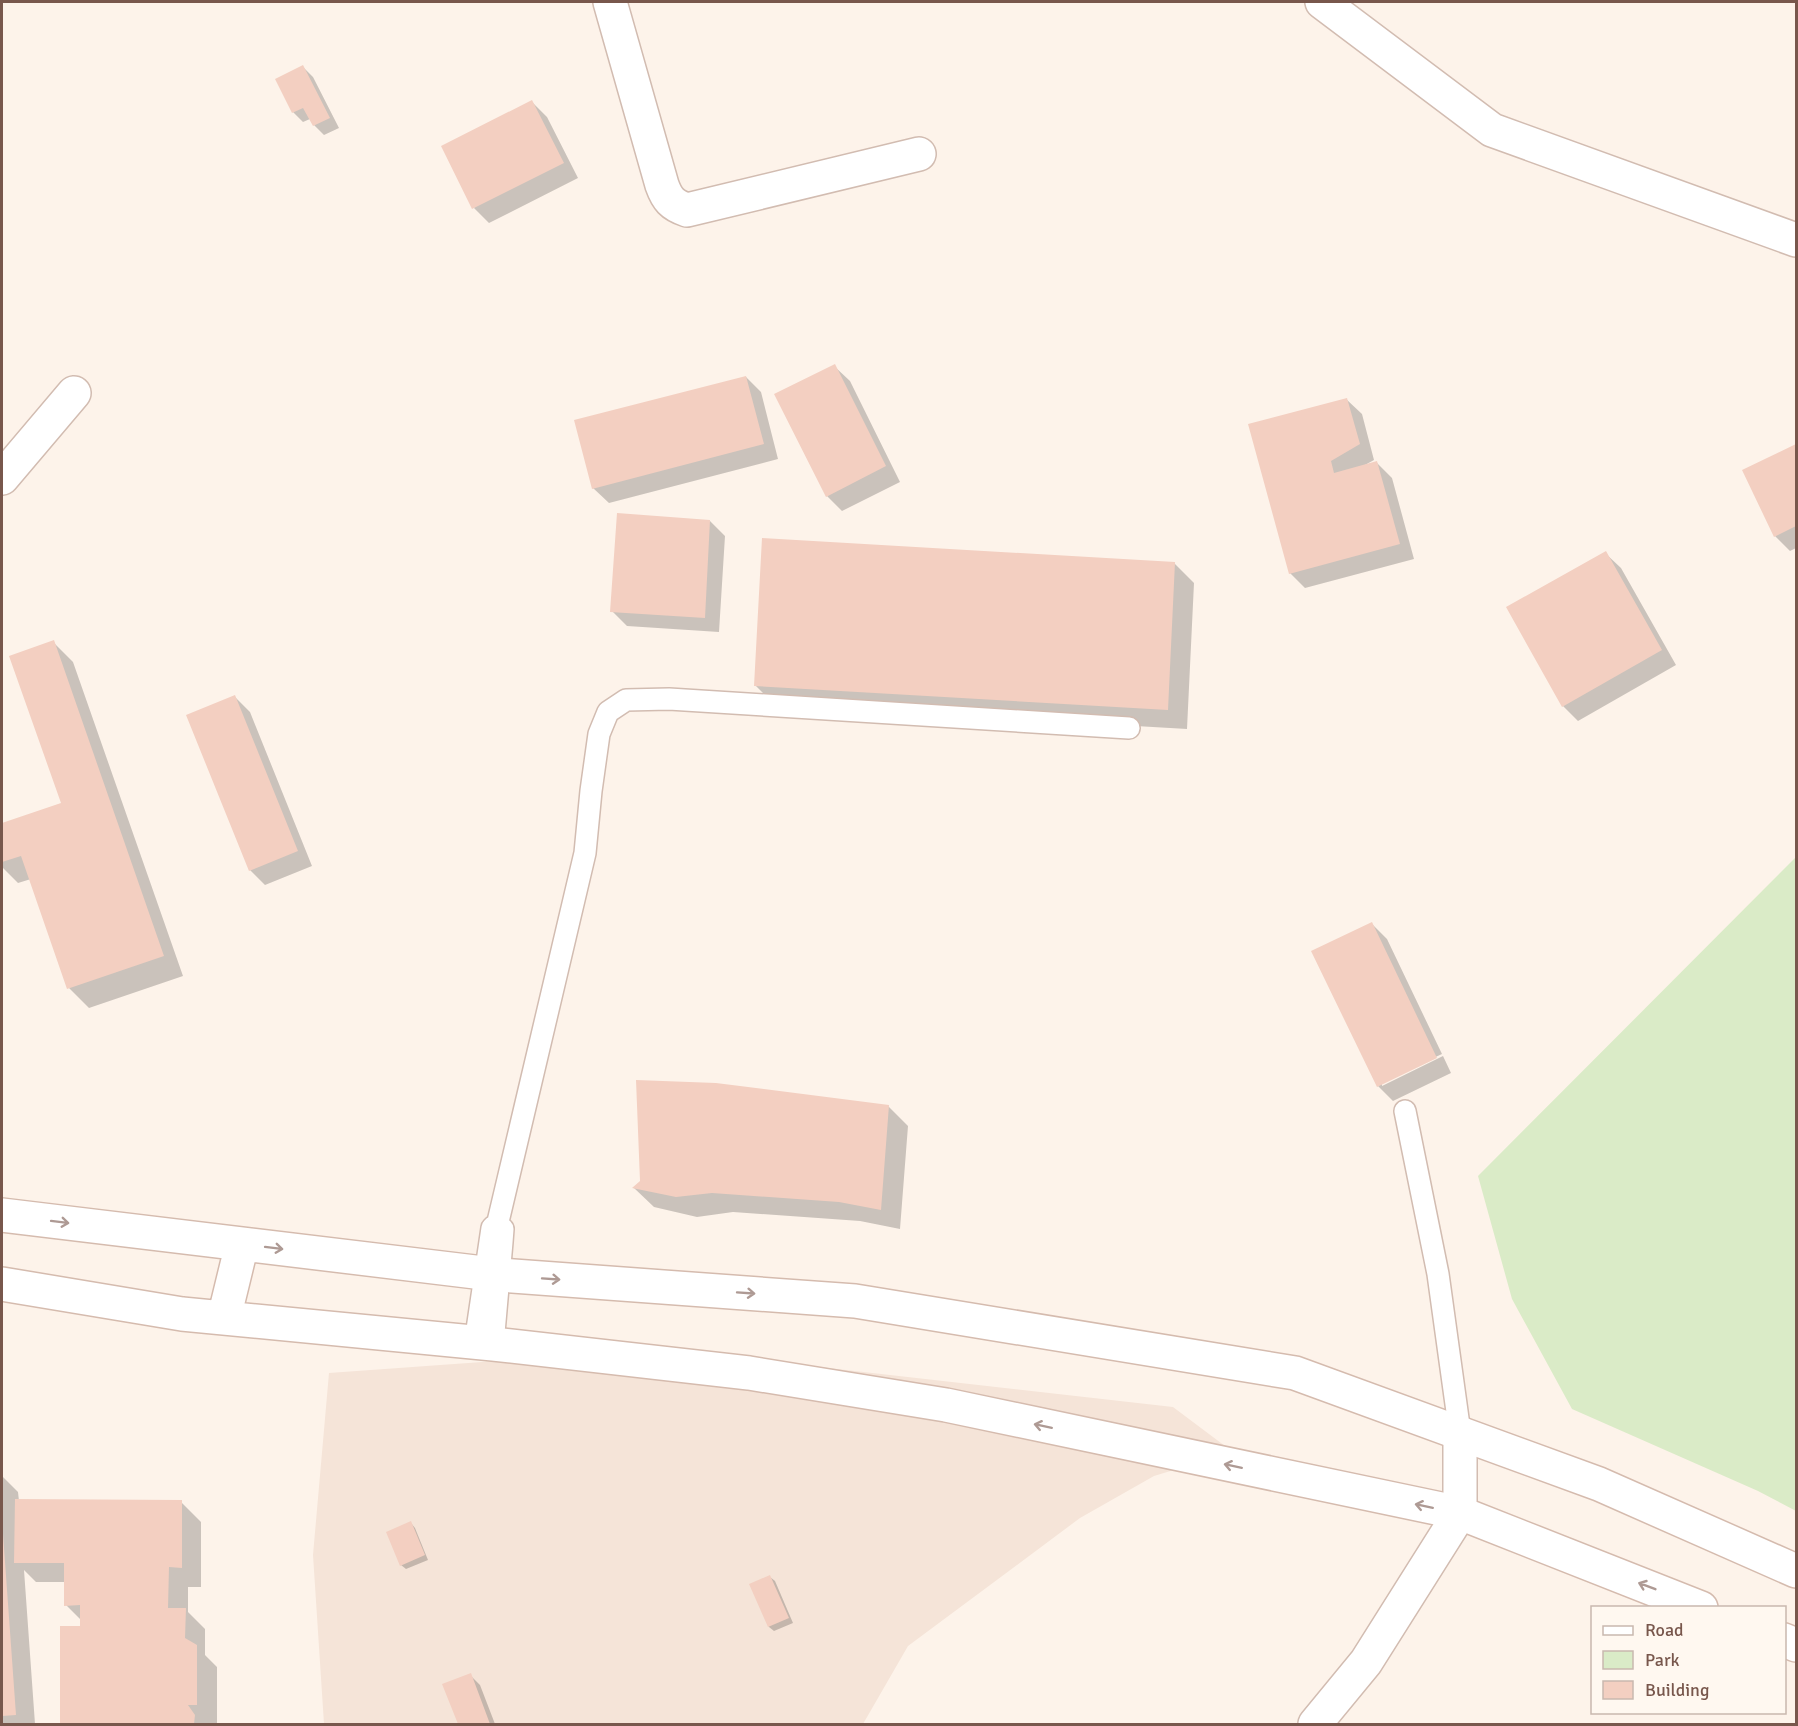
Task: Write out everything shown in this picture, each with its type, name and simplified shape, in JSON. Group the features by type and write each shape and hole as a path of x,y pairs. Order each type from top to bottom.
{"main road":[{"path":"610,2 662,185 667,198 677,207 687,210 919,154"},
{"path":"1322,2 1492,130 1797,240"},
{"path":"2,478 74,393"},
{"path":"2,1215 493,1275 855,1301 1295,1373 1599,1485 1797,1571"},
{"path":"224,1318 242,1244"},
{"path":"2,1284 182,1314 484,1343 749,1373 946,1405 1460,1513 1696,1606"},
{"path":"1315,1725 1366,1662 1460,1513 1460,1433"}],"lane":[{"path":"484,1343 493,1275 492,1228 497,1226 585,853 599,734 608,712 626,700 669,699 1128,728"},
{"path":"1405,1111 1438,1274 1460,1433"}],"shaded area":[{"path":"660,1349 1173,1407 1233,1452 1154,1476 1080,1518 908,1646 863,1724 324,1724 313,1555 329,1373"}],"green space":[{"path":"1796,857 1796,1511 1758,1491 1572,1409 1512,1299 1478,1176"}],"building":[{"path":"303,65 330,118 313,126 303,108 292,113 275,79"},
{"path":"532,100 564,163 472,209 441,146"},
{"path":"835,364 886,466 826,497 774,394"},
{"path":"746,376 764,444 592,489 574,420"},
{"path":"1347,398 1360,444 1331,461 1334,473 1377,461 1400,544 1289,574 1248,424"},
{"path":"1796,444 1796,526 1774,537 1742,470"},
{"path":"617,513 710,520 705,618 610,612"},
{"path":"762,538 1175,562 1168,710 754,686"},
{"path":"1606,551 1662,650 1562,707 1506,607"},
{"path":"54,640 164,956 67,989 21,856 2,862 2,823 61,803 9,656"},
{"path":"235,695 298,851 249,871 186,715"},
{"path":"1372,922 1437,1058 1377,1087 1311,951"},
{"path":"636,1080 716,1083 889,1105 881,1210 839,1202 712,1193 676,1197 632,1188 640,1181"},
{"path":"15,1499 182,1500 182,1568 169,1567 168,1608 186,1608 185,1638 197,1645 197,1705 188,1705 195,1715 194,1724 60,1724 60,1626 80,1626 80,1605 64,1606 64,1563 14,1563"},
{"path":"411,1521 425,1555 400,1566 386,1532"},
{"path":"2,1534 16,1715 2,1716"},
{"path":"770,1575 789,1618 768,1627 749,1584"},
{"path":"471,1673 490,1724 458,1724 442,1684"}]}
